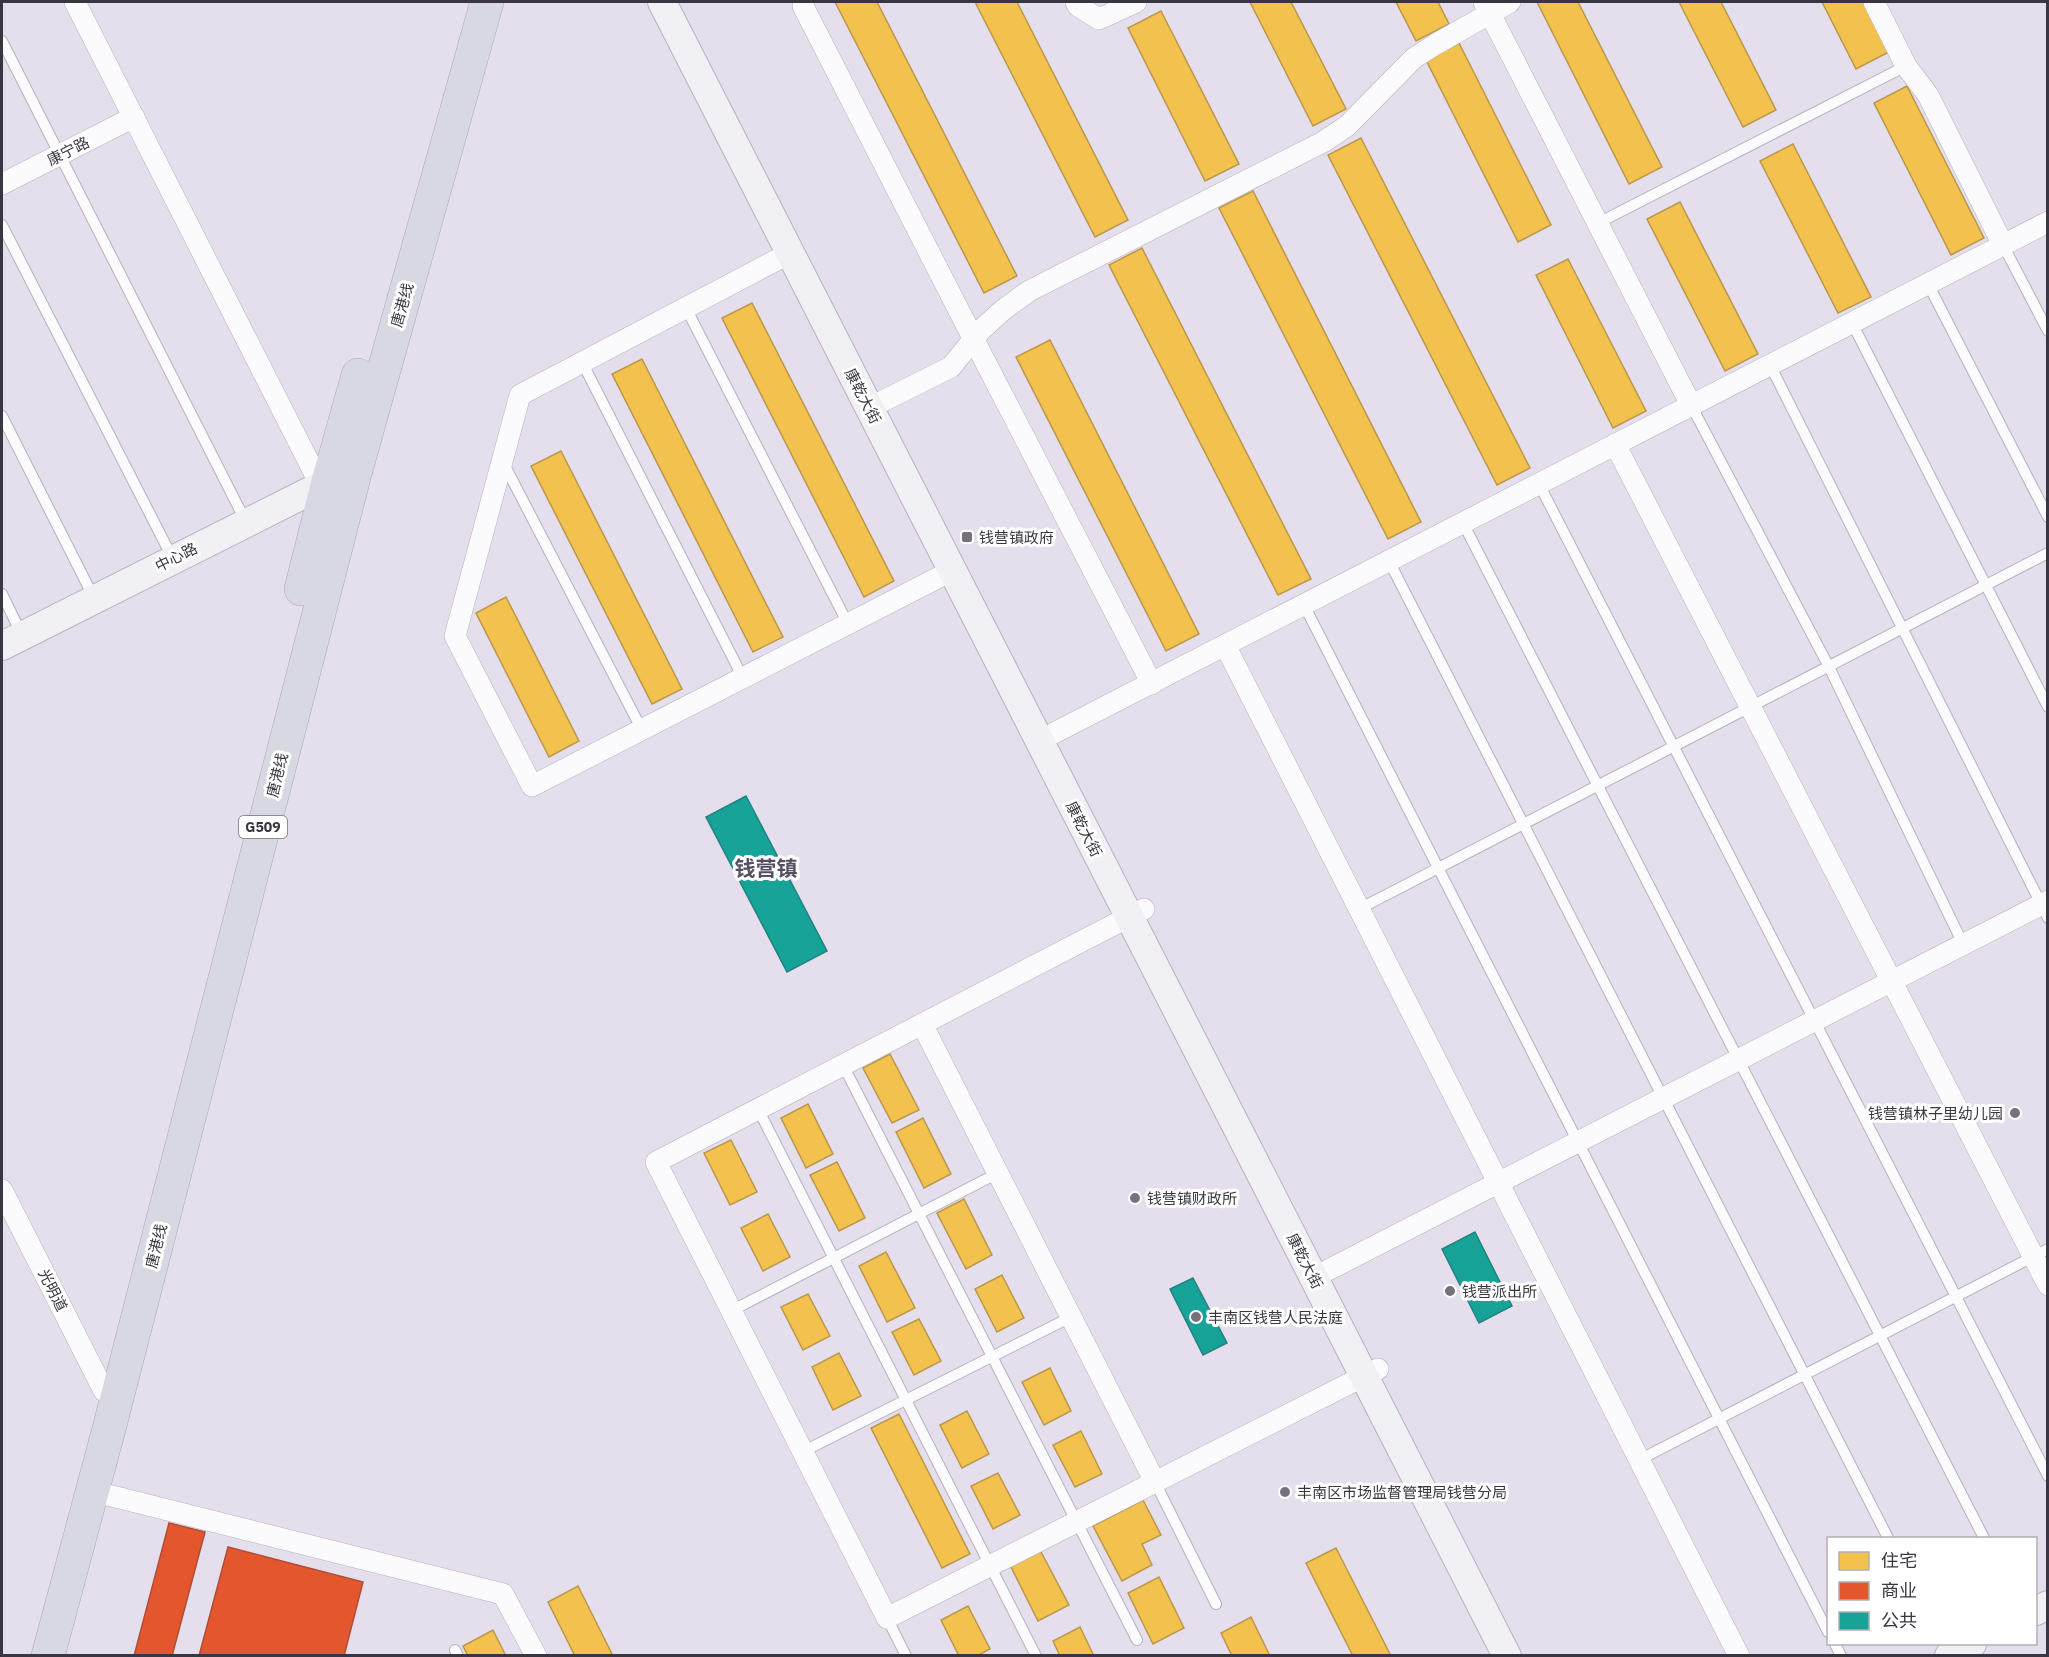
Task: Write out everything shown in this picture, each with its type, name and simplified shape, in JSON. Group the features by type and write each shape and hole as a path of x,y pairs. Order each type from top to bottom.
{"highway":[{"name":"唐港线","path":"29,1656 104,1391 334,481 466,2"},
{"name":"唐港线","path":"48,1656 92,1491 334,481 487,2"}],"street":[{"path":"75,2 134,117 334,481"},
{"name":"康乾大街","path":"662,2 952,570 1328,1270 1371,1372 1507,1656"},
{"name":"康乾大街","path":"680,2 1054,733 1136,913 1371,1372 1524,1656"},
{"path":"804,2 803,6 1152,684"},
{"path":"1076,2 1078,6 1099,19 1136,2"},
{"path":"883,401 951,367 981,330 1029,291 1323,142 1347,126 1414,58 1486,7 1510,2"},
{"path":"1874,2 1906,66 1928,95 2003,244"},
{"path":"1486,7 1692,405"},
{"name":"康宁路","path":"2,184 134,117"},
{"path":"1054,733 2048,222"},
{"path":"790,253 520,395 455,636 532,786 952,570"},
{"path":"1615,444 1891,980 2040,1253 2048,1285"},
{"name":"中心路","path":"12,640 246,522 334,481"},
{"path":"1225,645 1738,1656"},
{"path":"1328,1270 1891,980 1963,944 2045,908"},
{"path":"1136,913 656,1162 802,1452 887,1618 1371,1372"},
{"path":"922,1024 1155,1482"},
{"name":"光明道","path":"2,1190 104,1391"},
{"path":"92,1491 502,1594 536,1656"},
{"path":"1948,1656 1970,1645"}],"lane":[{"path":"2,41 246,522"},
{"path":"1598,223 1906,66"},
{"path":"2,225 173,559"},
{"path":"2003,244 2048,331"},
{"path":"1928,284 2048,517"},
{"path":"686,308 848,624"},
{"path":"1852,323 2048,707"},
{"path":"582,362 743,678"},
{"path":"1770,365 2045,908"},
{"path":"1692,405 1829,667 1963,944"},
{"path":"2,416 95,599"},
{"path":"502,461 642,730"},
{"path":"1539,484 2048,1476"},
{"path":"1463,523 1983,1537"},
{"path":"1359,909 2048,554"},
{"path":"1389,561 1887,1537"},
{"path":"2,594 12,640"},
{"path":"1304,605 1827,1630"},
{"path":"843,1065 1137,1640"},
{"path":"758,1109 1036,1656"},
{"path":"731,1311 998,1173"},
{"path":"1639,1460 2040,1253"},
{"path":"802,1452 1071,1317"},
{"path":"1155,1482 1216,1604"},
{"path":"887,1618 906,1656"}],"building: 住宅":[{"path":"835,2 877,2 1017,276 984,293"},
{"path":"975,2 1017,2 1128,220 1095,237"},
{"path":"1250,2 1291,2 1346,109 1313,126"},
{"path":"1396,2 1438,2 1449,24 1416,41"},
{"path":"1537,2 1578,2 1662,167 1629,184"},
{"path":"1679,2 1721,2 1776,110 1743,127"},
{"path":"1822,2 1864,2 1889,52 1856,69"},
{"path":"1161,11 1239,164 1205,181 1128,28"},
{"path":"1459,43 1551,225 1518,242 1426,60"},
{"path":"1907,86 1984,238 1951,255 1874,103"},
{"path":"1361,138 1530,468 1497,485 1328,155"},
{"path":"1793,144 1871,297 1838,313 1760,161"},
{"path":"1253,191 1421,522 1388,539 1219,208"},
{"path":"1680,202 1758,354 1725,371 1647,219"},
{"path":"1142,248 1311,579 1278,595 1109,265"},
{"path":"1568,259 1646,411 1613,428 1536,275"},
{"path":"752,303 894,581 864,597 722,318"},
{"path":"1050,340 1199,634 1166,651 1016,357"},
{"path":"642,359 783,637 753,652 612,374"},
{"path":"561,451 682,689 652,704 531,466"},
{"path":"506,597 579,741 549,757 476,613"},
{"path":"890,1054 919,1110 892,1123 863,1068"},
{"path":"808,1104 833,1154 806,1168 781,1118"},
{"path":"923,1118 951,1174 924,1188 896,1132"},
{"path":"731,1140 757,1192 730,1205 704,1153"},
{"path":"837,1162 865,1218 839,1231 810,1175"},
{"path":"964,1199 992,1255 966,1269 937,1213"},
{"path":"768,1214 790,1257 763,1271 741,1228"},
{"path":"886,1252 915,1308 887,1322 859,1266"},
{"path":"1002,1275 1024,1318 997,1332 975,1289"},
{"path":"808,1294 830,1336 803,1350 781,1307"},
{"path":"919,1319 941,1361 914,1375 892,1332"},
{"path":"839,1353 861,1396 833,1410 812,1367"},
{"path":"1050,1368 1071,1411 1044,1425 1022,1382"},
{"path":"967,1411 989,1454 962,1468 940,1425"},
{"path":"899,1414 970,1554 942,1568 871,1428"},
{"path":"1081,1431 1102,1474 1075,1487 1053,1445"},
{"path":"998,1473 1020,1515 993,1529 971,1486"},
{"path":"1143,1500 1161,1535 1142,1544 1152,1565 1122,1581 1093,1526"},
{"path":"1336,1548 1391,1656 1353,1656 1306,1563"},
{"path":"1040,1550 1069,1605 1038,1621 1010,1565"},
{"path":"1159,1577 1184,1628 1153,1644 1128,1593"},
{"path":"578,1586 613,1656 575,1656 548,1602"},
{"path":"968,1606 990,1649 977,1656 959,1656 941,1620"},
{"path":"1251,1617 1270,1656 1232,1656 1221,1633"},
{"path":"1080,1627 1094,1656 1060,1656 1053,1641"},
{"path":"493,1630 506,1656 468,1656 463,1646"}],"building: 商业":[{"path":"169,1523 205,1532 172,1656 134,1656"},
{"path":"228,1547 363,1582 344,1656 199,1656"}],"building: 公共":[{"path":"746,796 827,951 787,972 706,817"},
{"name":"钱营派出所","path":"1475,1232 1512,1306 1479,1323 1442,1249"},
{"path":"1193,1278 1227,1343 1203,1355 1170,1289"}],"place":[{"name":"钱营镇政府","path":"967,537"},
{"name":"钱营镇林子里幼儿园","path":"2015,1113"},
{"name":"钱营镇财政所","path":"1135,1198"},
{"name":"钱营派出所","path":"1450,1291"},
{"name":"丰南区钱营人民法庭","path":"1196,1317"},
{"name":"丰南区市场监督管理局钱营分局","path":"1285,1492"}],"district":[{"name":"钱营镇","path":"766,868"}]}
